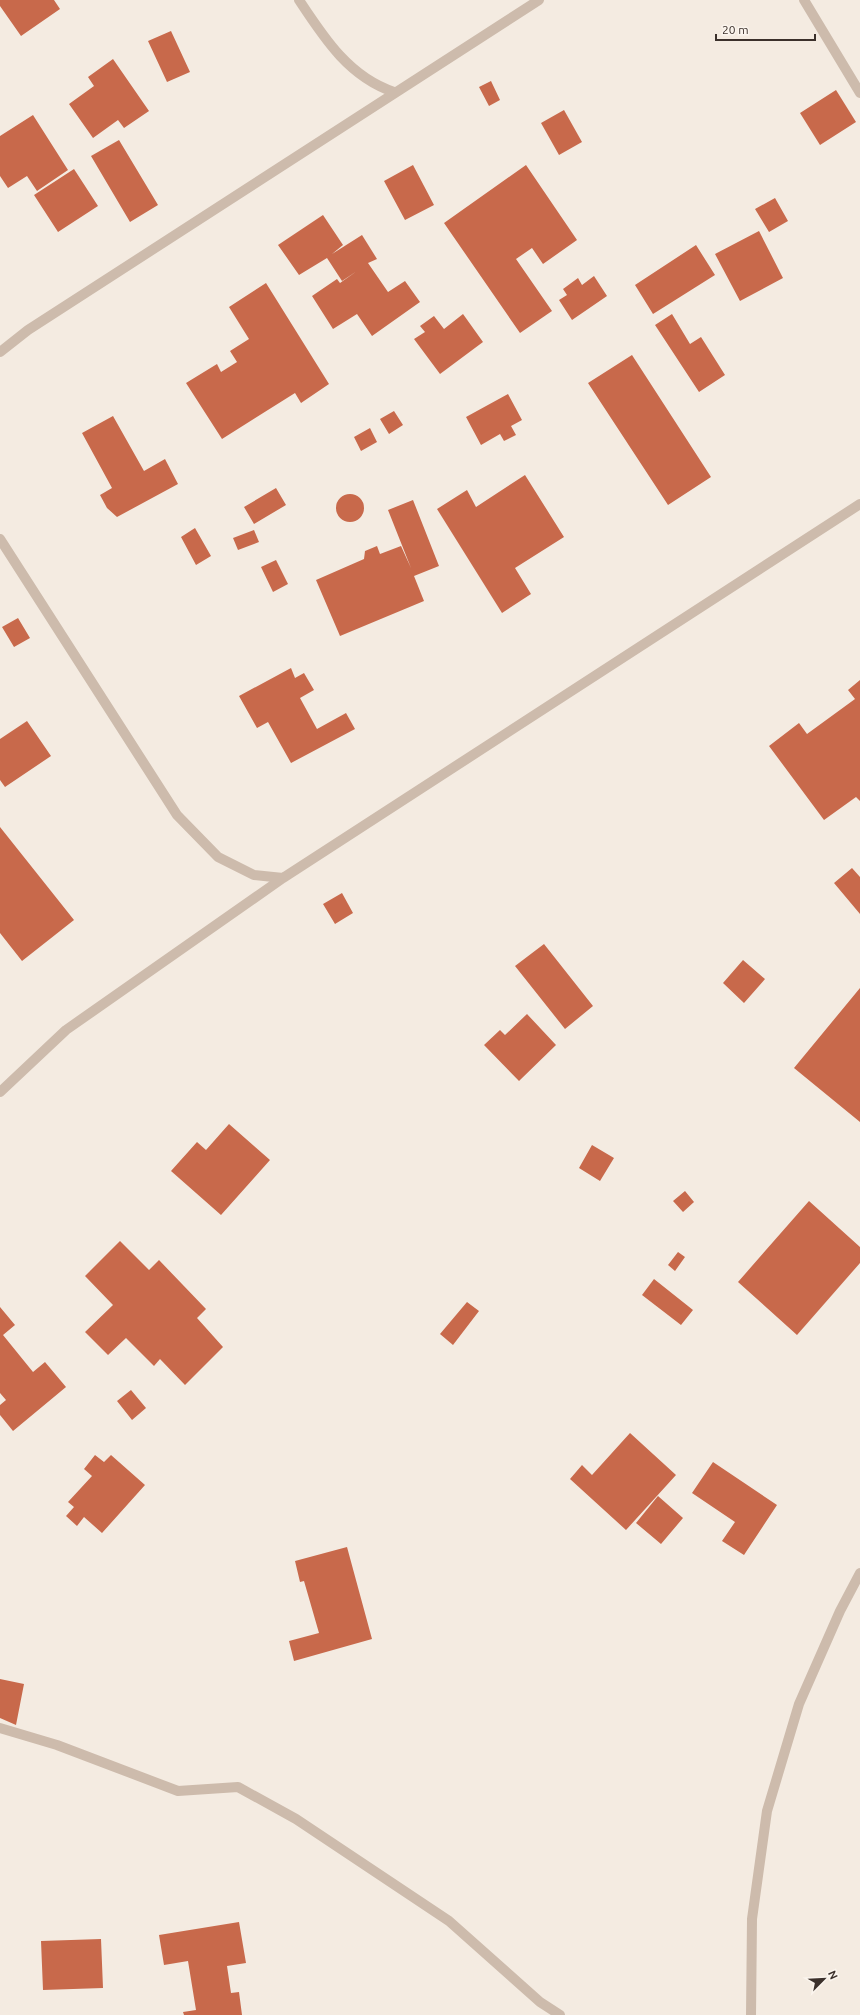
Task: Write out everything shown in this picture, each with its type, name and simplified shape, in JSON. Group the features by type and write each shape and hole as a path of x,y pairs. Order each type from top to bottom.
{"street":[{"path":"299,0 334,50 353,71 377,87 394,92"},
{"path":"0,352 35,326 394,92 539,0"},
{"path":"804,0 860,93"},
{"path":"0,1092 66,1030 283,878 860,504"},
{"path":"0,539 177,815 218,857 254,875 283,878"},
{"path":"751,2015 752,1919 767,1811 799,1704 840,1611 860,1573"},
{"path":"0,1728 57,1745 178,1791 238,1787 296,1819 449,1921 540,2002 560,2015"}],"building":[{"path":"0,0 54,0 60,9 21,36 0,6"},
{"path":"171,31 190,72 167,82 148,41"},
{"path":"113,59 149,111 124,128 118,120 93,138 69,104 94,86 88,77"},
{"path":"491,81 500,100 489,106 479,87"},
{"path":"836,90 856,122 820,145 800,113"},
{"path":"564,110 582,142 559,155 541,123"},
{"path":"33,115 68,170 37,191 27,176 8,188 0,176 0,136"},
{"path":"119,140 158,205 130,222 91,156"},
{"path":"413,165 434,205 405,220 384,181"},
{"path":"526,165 577,240 543,264 532,248 516,259 552,311 520,333 444,223"},
{"path":"74,169 98,206 58,232 34,195"},
{"path":"775,198 788,221 769,232 755,209"},
{"path":"323,215 343,245 332,254 362,235 377,259 368,263 388,292 405,281 420,302 372,336 357,314 333,329 312,296 337,279 340,283 357,271 342,281 327,258 299,275 278,245"},
{"path":"759,231 783,278 740,301 715,254"},
{"path":"696,245 715,275 653,314 635,285"},
{"path":"594,276 607,296 572,320 559,300 567,295 563,289 578,278 582,285"},
{"path":"266,283 329,384 301,403 295,393 222,439 186,383 217,364 221,372 237,362 230,351 249,339 229,307"},
{"path":"463,314 483,342 440,374 414,339 425,332 420,326 434,316 444,329"},
{"path":"672,314 690,344 701,337 725,375 699,392 655,325"},
{"path":"632,355 711,477 668,505 588,383"},
{"path":"508,394 522,420 511,426 516,435 504,441 500,434 481,445 466,417"},
{"path":"394,411 403,425 389,434 380,419"},
{"path":"113,416 144,471 165,459 178,484 117,517 107,508 100,495 112,488 82,433"},
{"path":"370,428 377,442 361,451 354,437"},
{"path":"525,475 564,537 515,568 531,594 502,613 437,509 467,490 476,507"},
{"path":"276,488 286,505 254,524 244,507"},
{"path":"350,494 360,498 364,508 360,518 350,522 340,518 336,508 340,498"},
{"path":"413,500 439,566 414,576 424,601 340,636 316,580 364,559 365,551 377,546 380,554 401,546 411,568 388,510"},
{"path":"195,528 211,556 196,565 181,537"},
{"path":"254,530 259,542 238,550 233,538"},
{"path":"276,560 288,584 273,592 261,567"},
{"path":"18,618 30,638 14,647 2,627"},
{"path":"291,668 295,678 304,673 314,690 300,698 317,729 346,713 355,729 291,763 268,722 257,728 239,696"},
{"path":"860,680 860,801 856,797 824,820 769,746 799,723 807,734 855,699 848,690"},
{"path":"27,721 51,756 5,787 0,780 0,739"},
{"path":"0,827 74,920 22,961 0,933"},
{"path":"852,868 860,877 860,914 834,883"},
{"path":"342,893 353,913 335,924 323,904"},
{"path":"544,944 593,1006 565,1029 515,966"},
{"path":"743,960 765,979 744,1003 723,983"},
{"path":"860,988 860,1122 794,1068"},
{"path":"527,1014 556,1045 519,1081 484,1045 500,1030 505,1035"},
{"path":"229,1124 270,1160 221,1215 171,1171 197,1142 206,1150"},
{"path":"592,1145 614,1158 600,1181 579,1168"},
{"path":"685,1191 694,1202 683,1212 673,1201"},
{"path":"809,1201 860,1247 860,1263 797,1335 738,1282"},
{"path":"120,1241 149,1270 159,1260 206,1309 197,1318 223,1347 185,1385 160,1359 154,1366 126,1338 108,1355 85,1332 113,1305 85,1276"},
{"path":"678,1252 685,1257 675,1271 668,1265"},
{"path":"654,1279 693,1310 681,1325 642,1295"},
{"path":"467,1302 479,1311 453,1345 440,1334"},
{"path":"0,1307 15,1325 3,1335 33,1372 45,1362 66,1387 13,1431 0,1415 0,1405 6,1400 0,1393"},
{"path":"131,1390 146,1408 132,1420 117,1401"},
{"path":"630,1433 676,1475 626,1530 570,1479 582,1465 592,1475"},
{"path":"95,1455 104,1462 111,1455 145,1485 102,1533 84,1517 77,1526 66,1516 74,1507 68,1502 92,1476 84,1469"},
{"path":"713,1462 777,1505 744,1555 722,1541 735,1522 692,1493"},
{"path":"658,1496 683,1518 661,1544 636,1523"},
{"path":"347,1547 372,1639 294,1661 289,1641 319,1633 304,1581 300,1582 295,1561"},
{"path":"0,1679 24,1684 16,1725 0,1718"},
{"path":"239,1922 246,1963 227,1966 231,1993 239,1992 242,2015 184,2015 183,2012 196,2010 188,1961 164,1965 159,1935"},
{"path":"101,1939 103,1988 43,1990 41,1941"}]}
